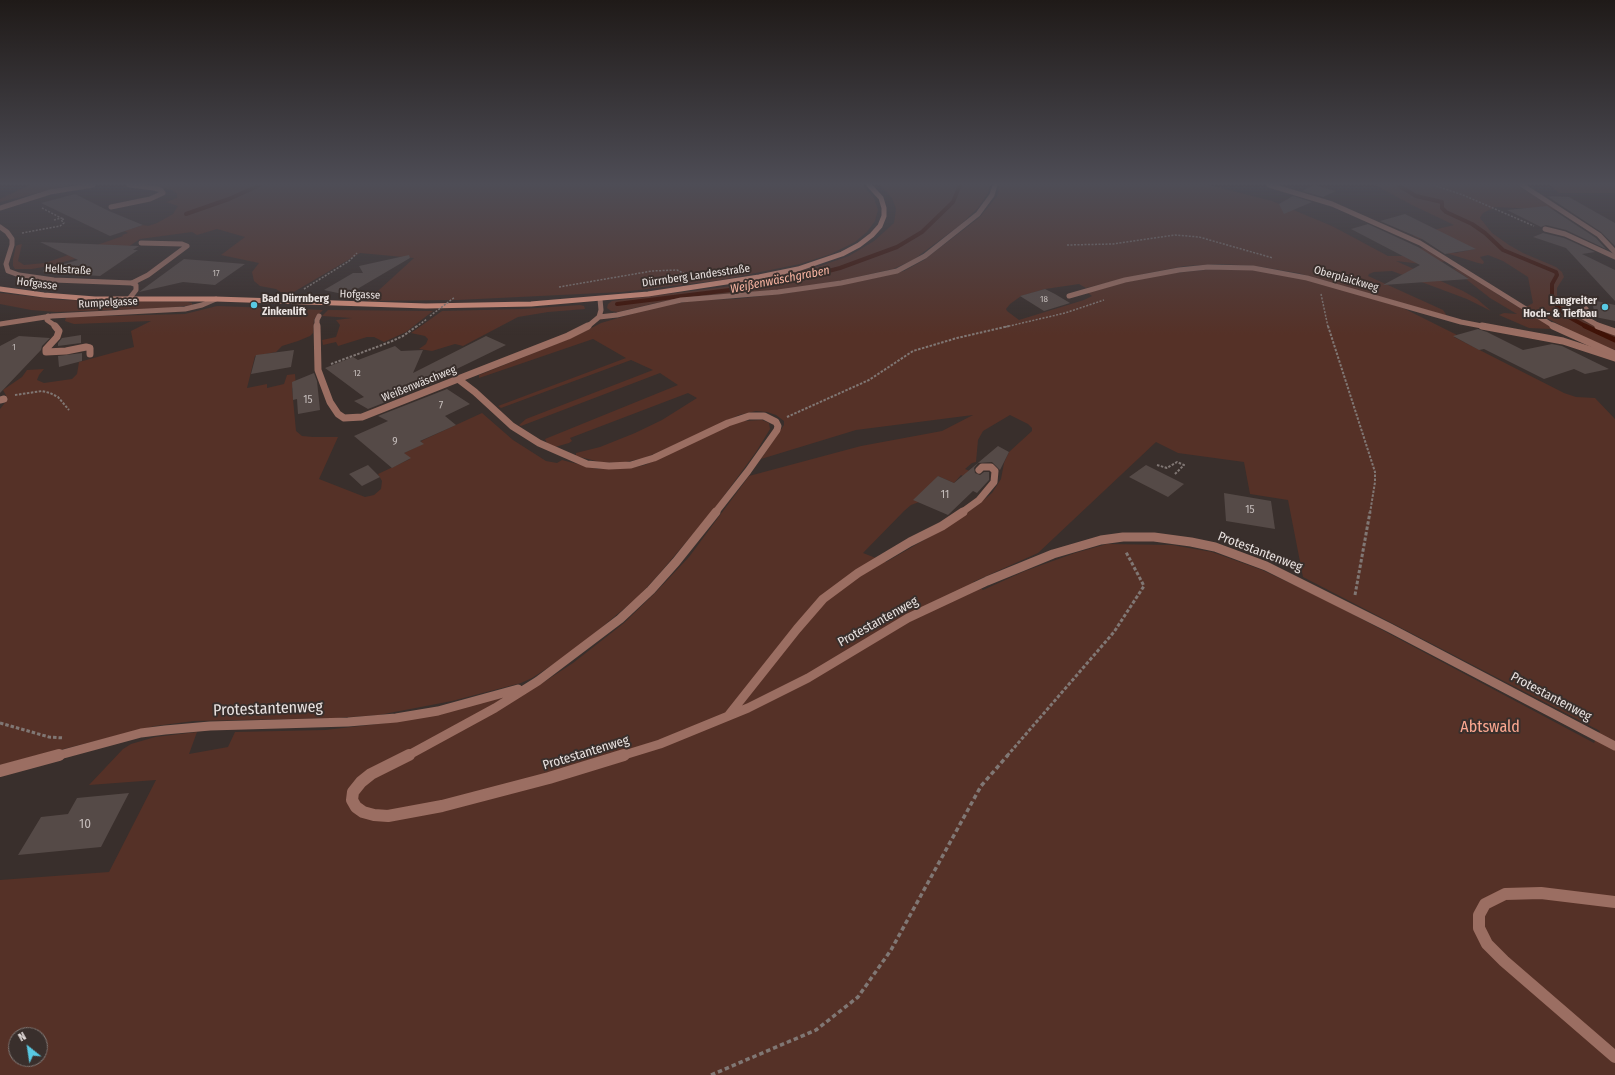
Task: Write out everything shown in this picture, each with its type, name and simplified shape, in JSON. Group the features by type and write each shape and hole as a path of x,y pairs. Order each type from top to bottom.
{"main road":[{"name":"Dürrnberg Landesstraße","path":"600,299 684,289 752,278 798,268 842,254 859,245 872,235"},
{"name":"Hofgasse","path":"0,289 71,298 216,299 426,306 531,304 600,299"}],"street":[{"name":"Hellstraße","path":"9,235 12,239 12,245 6,264 8,271 19,275 54,280 132,283"},
{"name":"Weißenwäschweg","path":"319,316 317,320 318,370 330,402 338,414 344,418 362,417 578,332 599,317 617,315 681,300 778,292 841,283 897,271 925,256 951,235"},
{"path":"1402,235 1420,243 1552,324 1615,354"},
{"path":"1568,235 1615,257"},
{"path":"1599,235 1615,252"},
{"path":"128,299 137,287 132,283 148,275 187,246 182,244 141,243"},
{"name":"Oberplaickweg","path":"1069,296 1151,275 1208,267 1242,267 1267,270 1325,283 1457,321 1563,341 1615,358"},
{"name":"Rumpelgasse","path":"0,324 48,316 185,309 202,305 216,299"},
{"path":"599,317 601,310 600,299"},
{"path":"1586,309 1582,311 1581,314 1583,317 1615,332"},
{"path":"48,316 47,320 57,327 59,331 57,337 46,349 46,352 66,351 89,347 90,354"},
{"path":"458,379 520,432 539,443 574,459 598,466 620,466 642,462 666,453 728,423 749,416 764,416 776,422"},
{"name":"Protestantenweg","path":"776,422 778,426 777,430 748,471 682,556 651,590 620,619 538,681 463,727 371,774 361,782 353,792 352,800 356,807 363,812 374,816 388,816 442,806 549,778 660,744 748,708 808,678 908,618 1013,570 1053,554 1101,540 1123,537 1147,537 1191,542 1241,556 1295,579 1615,746"},
{"path":"728,716 822,599 858,574 910,542 942,526 979,500 990,489 994,482 995,475 995,471 991,467 986,466 980,470"},
{"name":"Protestantenweg","path":"0,771 141,733 210,726 348,722 396,718 438,712 515,690 538,681"},
{"path":"1615,902 1541,893 1505,894 1485,904 1479,915 1479,928 1488,944 1504,961 1615,1057"}],"path":[{"path":"288,302 307,286 349,261 357,253"},
{"path":"555,288 667,270 677,270 687,275 687,282 684,289"},
{"path":"1325,283 1321,294 1329,332 1375,472 1375,482 1366,538 1352,608"},
{"path":"318,370 403,336 455,297 459,296"},
{"path":"776,422 869,380 913,351 957,338 1065,313 1106,300"},
{"path":"2,399 29,392 42,391 58,397 69,410"},
{"path":"1157,465 1167,468 1177,462 1184,465 1183,468 1174,475"},
{"path":"711,1075 816,1030 858,997 891,950 981,786 1114,632 1131,607 1144,586 1126,552 1147,537"},
{"path":"0,724 49,737 66,738"}],"green space":[{"path":"168,235 140,239 122,251 89,255 49,266 32,269 15,269 13,266 16,246 18,245 22,244 18,261 24,265 45,263 123,236"},
{"path":"239,235 863,235 855,242 831,254 800,264 721,280 622,292 457,300 367,301 414,258 360,253 287,296 276,289 260,286 254,281 252,272 259,263 221,255 245,237"},
{"path":"880,235 946,235 913,260 893,269 839,281 781,290 689,297 618,312 611,311 607,308 608,304 612,301 740,285 820,266 849,256 874,241"},
{"name":"Abtswald","path":"956,235 1349,235 1388,256 1404,256 1416,247 1426,249 1448,261 1422,264 1396,261 1463,291 1477,299 1491,311 1467,299 1392,271 1374,272 1368,276 1443,310 1447,316 1298,273 1256,266 1221,264 1185,266 1143,274 1086,288 1079,284 1045,289 1021,296 1006,309 1019,320 1084,300 1092,296 1088,293 1122,283 1165,274 1225,268 1260,270 1300,277 1403,308 1457,335 1454,337 1564,393 1576,397 1595,398 1615,419 1615,1075 0,1075 0,880 109,872 156,780 89,785 123,749 131,744 155,737 197,732 189,754 228,747 235,732 325,730 387,723 442,713 516,694 541,684 573,663 624,623 689,557 749,476 861,446 942,431 973,415 856,430 761,459 784,425 784,421 776,415 756,411 739,415 644,458 621,463 600,462 576,456 576,453 600,447 635,433 662,420 697,398 688,393 570,438 572,441 569,443 555,447 547,443 545,439 678,385 660,373 521,426 519,425 526,419 653,370 631,360 501,408 498,406 626,358 593,339 479,378 479,375 576,336 601,323 656,307 698,300 736,299 788,293 879,277 904,271 924,260","holes":["1010,415 1028,424 1032,428 1032,431 1009,452 1004,463 1001,479 992,493 975,507 945,528 886,562 863,553 904,511 911,505 919,502 938,476 954,483 961,475 967,478 972,472 965,469 972,463 976,462 978,440 983,431","1156,442 1178,453 1244,462 1250,494 1288,500 1303,577 1600,731 1594,743 1326,600 1262,570 1212,552 1172,545 1107,544 1075,553 1025,571 983,590 973,582 1038,553"]},
{"path":"1412,235 1495,235 1523,253 1556,267 1562,272 1564,277 1557,288 1557,295 1572,313 1586,322 1615,334 1615,350 1579,335 1526,307 1533,303 1528,277 1503,261 1488,255 1480,257 1484,262 1483,264 1478,263 1443,252 1445,248 1455,253 1475,249 1429,237 1419,239"},
{"path":"1452,268 1477,279 1500,296 1552,328 1529,328 1499,315 1504,313 1517,314 1490,298 1466,279 1468,278"},
{"path":"0,293 62,300 188,302 192,303 192,305 168,308 56,312 31,310 0,304"},
{"path":"217,306 323,310 314,319 313,333 310,336 282,346 276,352 255,356 247,388 267,384 267,388 284,384 287,375 295,374 296,387 292,388 296,431 302,436 338,437 319,479 365,497 374,495 381,489 382,481 378,474 410,459 404,453 423,444 421,441 482,413 513,440 546,461 557,463 562,460 597,469 631,468 645,465 733,424 743,421 762,420 769,423 770,429 756,452 715,508 638,597 571,653 532,678 521,683 452,701 379,715 336,718 194,721 155,726 0,765 0,409 8,399 3,390 22,377 27,370 44,369 37,380 44,383 72,379 77,374 79,362 134,347 131,331 151,321 74,324 65,321 66,317 185,314"},
{"path":"584,306 585,309 548,312 518,317 463,346 455,344 432,351 419,349 426,344 428,339 425,336 411,333 442,311 522,309"},
{"path":"328,310 433,311 406,332 384,342 374,337 367,337 338,346 336,342 323,345 322,340 336,337 340,325 336,320 352,318 322,316"}],"building":[{"path":"1363,235 1392,235 1418,247 1469,279 1383,285 1420,265"},
{"path":"1413,235 1448,235 1476,249 1445,254 1422,239"},
{"path":"1538,235 1552,235 1564,238 1595,252 1582,254 1615,270 1615,301 1566,248 1533,237"},
{"path":"1577,235 1592,235 1606,249"},
{"path":"1604,235 1615,235 1615,246"},
{"path":"40,242 139,246 133,250 138,250 100,276 43,272 43,270 78,260"},
{"path":"409,255 410,258 347,295 324,290 353,273 363,273 359,266"},
{"path":"184,259 245,264 215,285 183,282 139,292"},
{"path":"1045,289 1070,303 1044,311 1020,296"},
{"path":"1592,300 1615,305 1615,321 1595,317"},
{"path":"1478,329 1523,350 1552,344 1562,346 1609,369 1585,374 1574,369 1544,379 1484,349 1479,350 1453,336"},
{"path":"81,335 81,343 58,346 58,343 62,338"},
{"path":"19,336 50,338 42,346 41,350 0,393 0,346"},
{"path":"486,336 506,345 434,380 437,382 368,409 354,401 364,397 325,368 353,357 358,360 395,346 401,351 423,350 413,373"},
{"path":"294,350 291,367 251,374 256,355"},
{"path":"82,353 82,361 59,367 58,356"},
{"path":"314,373 317,381 320,410 298,414 297,399 293,400 292,382"},
{"path":"447,389 470,404 445,416 456,425 420,441 424,444 404,453 411,458 392,468 354,436 388,421 378,416"},
{"path":"998,446 1009,452 1000,470 992,462 978,463 974,468 975,473 980,475 984,472 989,472 989,480 977,493 973,491 948,515 913,500 938,476 954,483"},
{"path":"368,465 380,477 362,486 349,474"},
{"path":"1146,465 1184,484 1168,497 1129,477"},
{"path":"1224,493 1271,501 1275,529 1226,521"},
{"path":"129,793 101,847 18,855 41,817 68,814 77,798"}],"waterway":[{"name":"Weißenwäschgraben","path":"617,304 754,287 798,279 840,268 897,247 917,235"},
{"path":"1487,235 1503,250 1556,272 1557,275 1552,284 1552,295 1557,306 1567,316 1586,327"},
{"path":"1586,327 1615,340"}],"place":[{"name":"Bad Dürrnberg Zinkenlift","path":"254,305"},
{"name":"Langreiter Hoch- & Tiefbau","path":"1605,307"}]}
